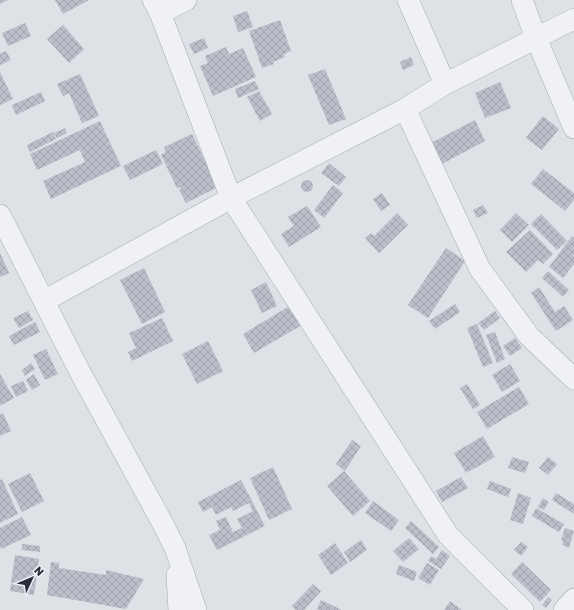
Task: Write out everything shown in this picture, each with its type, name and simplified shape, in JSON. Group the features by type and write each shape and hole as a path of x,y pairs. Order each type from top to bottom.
{"street":[{"path":"186,0 156,7 231,198 448,535 523,610"},
{"path":"408,0 445,84"},
{"path":"522,0 536,38 574,128"},
{"path":"44,301 231,198 405,109 445,84 574,19"},
{"path":"405,109 480,269 529,336 574,379"},
{"path":"0,215 80,372 146,490 175,548 196,610"},
{"path":"175,548 179,610"},
{"path":"564,610 574,599"}],"building":[{"path":"0,0 8,0 0,4"},
{"path":"55,0 89,0 63,14"},
{"path":"247,11 253,27 238,32 233,16"},
{"path":"280,20 291,51 284,54 285,57 273,62 274,64 262,68 249,31"},
{"path":"25,23 31,36 8,46 2,33"},
{"path":"63,25 84,49 69,63 47,39"},
{"path":"204,38 208,48 194,54 189,44"},
{"path":"226,47 229,54 243,48 256,77 213,96 200,66 208,63 205,56"},
{"path":"6,51 11,60 0,65 0,54"},
{"path":"411,57 414,65 403,70 400,62"},
{"path":"325,69 346,119 329,125 308,75"},
{"path":"0,72 13,99 0,105"},
{"path":"80,74 99,116 82,123 69,93 63,96 57,84"},
{"path":"255,81 259,89 238,98 235,89"},
{"path":"500,82 511,108 485,118 475,93"},
{"path":"259,91 272,114 260,121 247,97"},
{"path":"41,92 45,101 16,115 12,105"},
{"path":"543,116 559,129 542,150 526,138"},
{"path":"475,120 485,141 442,164 431,143"},
{"path":"100,121 121,166 51,199 43,181 85,162 80,150 37,170 30,154"},
{"path":"65,128 67,133 57,138 54,133"},
{"path":"53,132 56,139 30,152 27,145"},
{"path":"192,134 218,187 186,203 179,190 181,189 180,187 177,188 161,155 166,152 164,147"},
{"path":"156,150 163,164 130,180 123,166"},
{"path":"329,163 346,177 339,186 321,173"},
{"path":"543,169 574,193 574,200 565,211 531,184"},
{"path":"309,180 312,181 312,191 305,192 302,191 301,184 302,181"},
{"path":"333,185 343,193 324,218 314,210"},
{"path":"382,193 390,205 381,211 373,199"},
{"path":"483,205 488,213 477,218 473,210"},
{"path":"307,206 321,227 289,247 281,234 294,226 288,217"},
{"path":"397,213 408,225 379,253 365,238 371,233 374,236"},
{"path":"516,213 529,225 512,242 500,230"},
{"path":"541,214 567,241 557,250 531,224"},
{"path":"530,230 553,254 543,264 538,260 526,272 506,252"},
{"path":"572,236 574,238 574,264 563,278 549,267"},
{"path":"446,248 465,261 428,318 408,305"},
{"path":"0,253 9,273 0,277"},
{"path":"144,268 165,312 142,324 120,280"},
{"path":"548,271 569,290 563,297 542,278"},
{"path":"266,282 277,306 262,313 251,290"},
{"path":"539,287 555,312 564,306 573,320 556,331 531,293"},
{"path":"455,304 460,312 435,329 429,321"},
{"path":"291,305 302,325 254,353 243,334"},
{"path":"28,311 33,320 19,328 13,318"},
{"path":"495,311 500,318 484,330 478,323"},
{"path":"162,318 173,341 132,361 128,352 136,348 129,333"},
{"path":"35,322 40,332 14,345 9,336"},
{"path":"477,324 493,363 483,367 467,328"},
{"path":"495,332 505,359 497,363 486,335"},
{"path":"515,338 522,348 510,356 503,346"},
{"path":"208,341 223,371 197,384 182,354"},
{"path":"46,349 58,374 45,380 33,355"},
{"path":"31,363 35,369 25,376 22,370"},
{"path":"510,364 520,381 502,392 492,375"},
{"path":"0,374 14,398 0,406"},
{"path":"34,374 40,385 32,390 26,380"},
{"path":"23,381 28,391 16,397 11,386"},
{"path":"467,384 480,405 473,409 460,388"},
{"path":"519,387 529,404 487,429 477,412"},
{"path":"3,413 11,431 0,436 0,415"},
{"path":"483,436 495,457 466,473 454,453"},
{"path":"352,440 361,446 345,471 336,464"},
{"path":"512,457 529,462 525,473 508,468"},
{"path":"548,457 557,464 548,475 539,468"},
{"path":"273,467 292,509 269,520 250,478"},
{"path":"344,471 370,501 353,516 327,486"},
{"path":"30,473 44,501 22,512 8,484"},
{"path":"461,477 468,488 442,502 436,491"},
{"path":"2,479 18,514 0,523 0,480"},
{"path":"241,480 265,526 217,550 209,535 220,530 216,521 226,517 233,532 242,528 237,519 253,511 249,503 233,511 231,507 216,515 212,507 203,512 198,502"},
{"path":"490,481 511,489 508,497 487,489"},
{"path":"518,493 531,498 523,524 510,520"},
{"path":"556,493 574,504 574,514 552,500"},
{"path":"543,498 549,502 544,510 538,507"},
{"path":"373,501 399,520 391,531 365,513"},
{"path":"536,508 564,524 559,532 532,516"},
{"path":"22,517 31,535 1,549 0,528"},
{"path":"411,521 439,547 433,554 405,528"},
{"path":"565,528 574,531 569,548 562,545 563,541 561,540"},
{"path":"409,538 419,549 403,562 393,551"},
{"path":"361,540 367,550 350,562 344,552"},
{"path":"521,542 528,547 521,556 514,550"},
{"path":"335,543 348,563 331,575 318,555"},
{"path":"22,544 40,546 40,552 22,550"},
{"path":"442,550 450,556 441,569 428,561 431,556 436,559"},
{"path":"15,555 39,559 34,595 10,591"},
{"path":"51,562 59,563 59,568 106,575 106,570 144,579 126,609 47,595"},
{"path":"522,562 551,590 540,602 511,574"},
{"path":"427,563 439,570 430,585 418,578"},
{"path":"399,565 417,572 414,581 396,574"},
{"path":"313,584 321,591 304,610 296,610 292,606"},
{"path":"548,597 552,600 546,608 542,605"},
{"path":"321,600 342,610 317,609"},
{"path":"450,601 462,610 444,610"}]}
